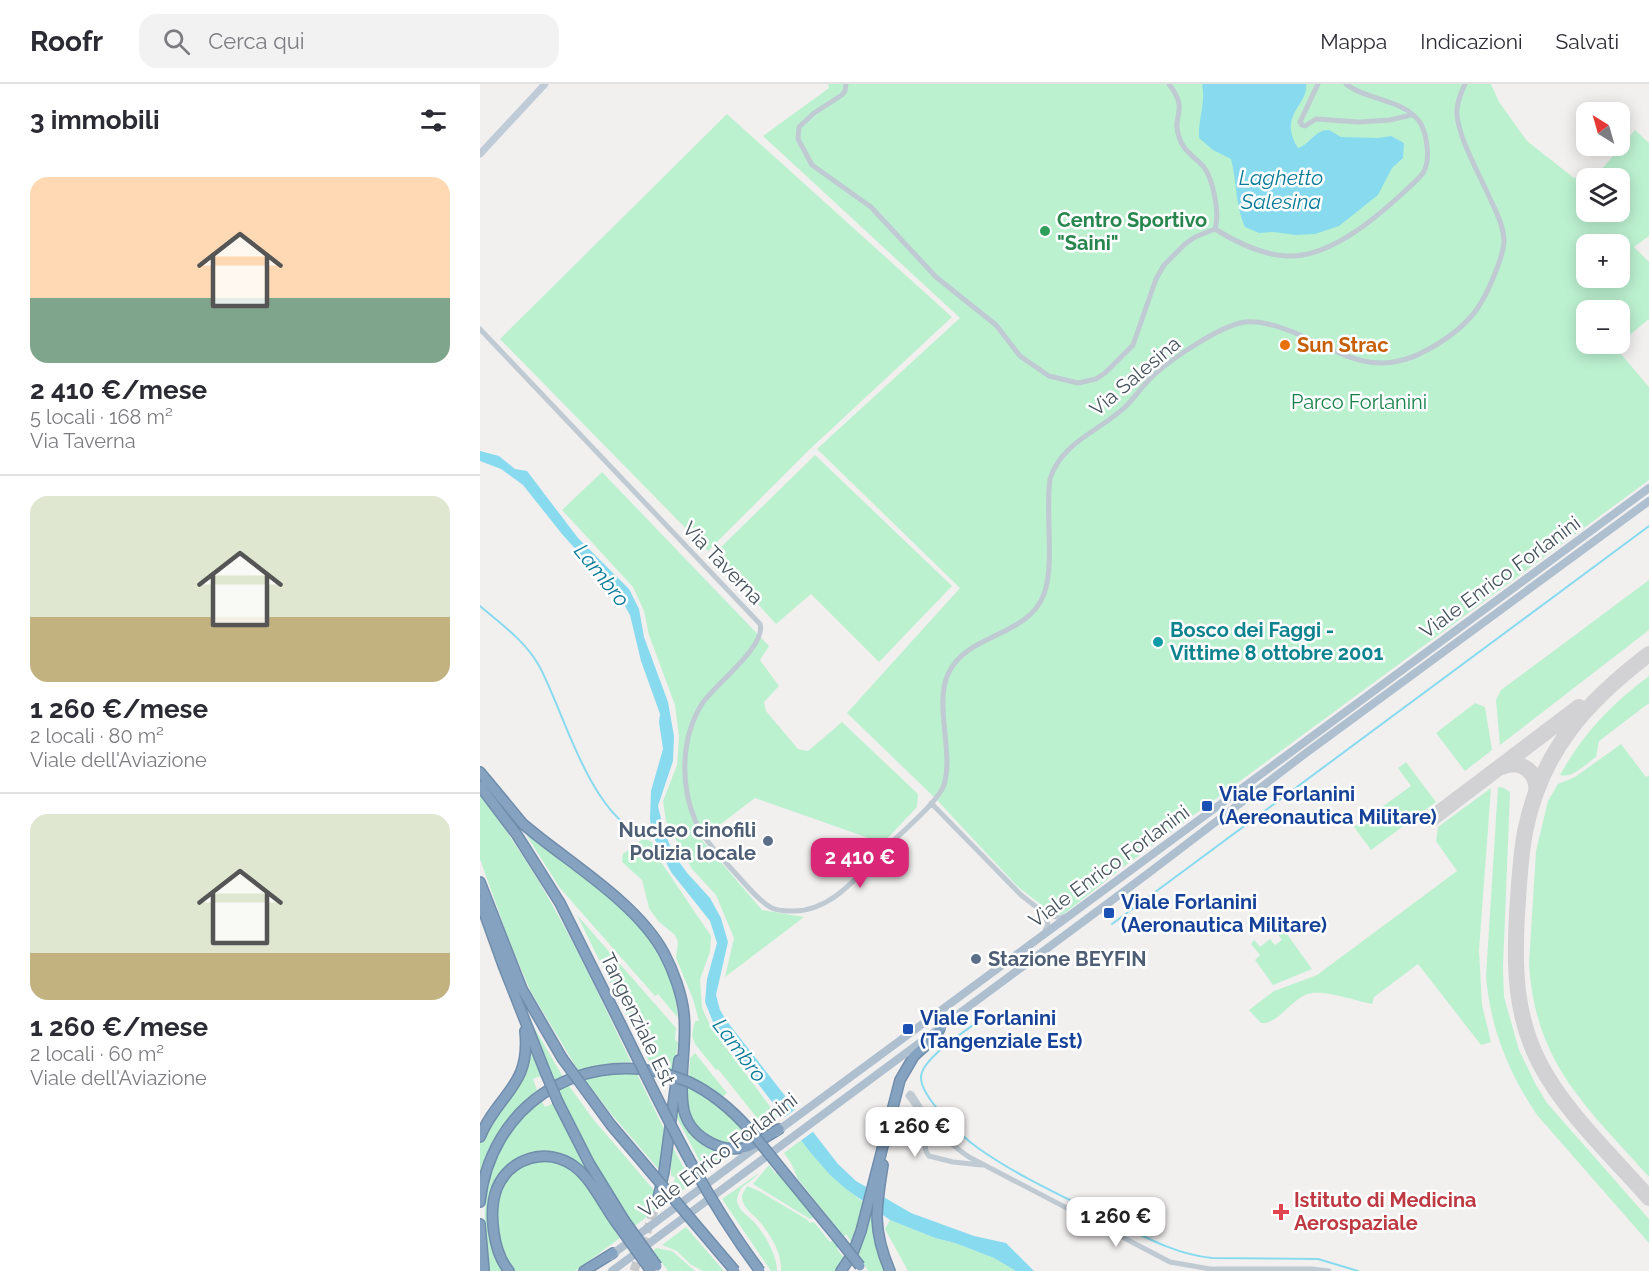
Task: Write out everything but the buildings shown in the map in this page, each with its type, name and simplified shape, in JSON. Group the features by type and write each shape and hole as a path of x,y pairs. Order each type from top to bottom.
{"highway":[{"path":"480,772 529,828 632,912 663,952 684,1011 683,1106 690,1126 713,1145 737,1148 747,1147 783,1127"},
{"name":"Tangenziale Est","path":"480,786 517,835 560,903 691,1166 760,1271"},
{"path":"480,882 521,1014 558,1102 621,1223"},
{"path":"480,901 522,989 562,1058 611,1125 735,1271"},
{"path":"658,1198 664,1172 681,1047 682,1024 678,992"},
{"path":"480,1137 491,1116 515,1085 521,1073 526,1044 521,1014"},
{"path":"841,1271 858,1243 866,1208 875,1187 896,1090 914,1056 937,1035 940,1028"},
{"path":"480,1202 486,1173 497,1145 514,1119 539,1096 571,1078 601,1070 633,1068 667,1074 689,1082 724,1105 749,1129 862,1268"},
{"path":"509,1271 501,1261 496,1248 494,1200 500,1182 508,1171 523,1160 537,1157 551,1157 572,1165 585,1176 657,1269"},
{"path":"875,1187 879,1240 890,1271"},
{"path":"480,1224 485,1270"},
{"path":"480,1248 485,1270"},
{"path":"584,1271 613,1253"}],"main road":[{"name":"Viale Enrico Forlanini","path":"589,1271 1649,488"},
{"name":"Viale Enrico Forlanini","path":"612,1271 1146,875 1315,746 1649,501"}],"street":[{"path":"480,154 545,84"},
{"path":"846,84 842,95 814,113 799,127 798,139 808,160 871,207 936,277 996,325 1020,356 1049,376 1078,383 1096,379 1105,373 1133,345 1156,279 1164,265 1185,244 1215,229"},
{"path":"1169,84 1180,100 1178,134 1180,140 1208,174 1217,208 1218,219 1215,229"},
{"path":"1318,84 1300,122 1302,125 1322,118 1359,122 1390,120 1411,115"},
{"path":"1215,229 1246,246 1288,256 1301,255 1344,238 1371,222 1423,173 1427,157 1423,130 1419,122 1393,105 1360,93 1346,84"},
{"name":"Via Salesina","path":"931,803 940,793 947,763 943,704 948,675 966,650 1019,624 1036,609 1041,601 1047,580 1050,478 1057,464 1074,444 1126,406 1155,374 1209,336 1242,322 1278,326 1361,361 1380,364 1400,362 1415,357 1443,341 1478,309 1504,244 1499,218 1460,131 1457,114 1458,102 1465,84"},
{"name":"Via Taverna","path":"480,329 762,627 749,654 710,694 696,715 688,740 685,766 687,794 700,830 751,890 776,910 805,911 821,906 836,896 931,803"},
{"path":"931,803 1011,886 1044,913 1059,918 1069,916"},
{"path":"1033,943 1047,928 1044,913"},
{"path":"928,1119 922,1116 908,1096 910,1093 914,1095 936,1129 982,1166 1170,1262 1210,1269 1329,1271"},
{"path":"936,1129 925,1145 929,1156 982,1166"}],"green space":[{"name":"Parco Forlanini","path":"828,84 1491,84 1499,102 1527,141 1576,177 1576,222 1630,222 1630,168 1603,168 1613,156 1630,156 1630,136 1635,130 1649,143 1649,236 1634,247 1649,262 1649,319 1630,335 1630,300 1576,300 1576,354 1621,354 1649,387 1649,480 1122,868 1065,913 1059,915 1052,913 1018,887 935,798 847,713 960,588 817,449 960,318 763,136 829,88"},
{"path":"727,114 952,317 810,449 708,551 500,339"},
{"path":"815,455 952,586 879,662 811,594 776,624 713,555"},
{"path":"602,472 769,646 760,660 779,686 764,702 766,711 798,749 808,751 842,722 918,794 917,807 883,843 755,798 701,839 762,910 804,917 725,977 734,938 716,895 692,869 666,821 663,801 677,765 679,737 675,705 649,635 644,611 633,587 562,510"},
{"path":"1649,580 1649,630 1500,745 1496,700 1501,690"},
{"path":"1649,676 1649,703 1599,741 1596,757 1574,773 1560,775 1588,733 1623,697"},
{"path":"1475,703 1485,707 1492,750 1465,771 1436,733"},
{"path":"1621,744 1646,777 1649,775 1649,1177 1585,1105 1553,1056 1541,1029 1533,998 1529,963 1536,851 1548,801 1558,784 1575,777"},
{"path":"1406,762 1436,802 1371,850 1354,827 1411,786 1398,768"},
{"path":"1498,787 1510,792 1503,967 1504,997 1519,1050 1547,1103 1649,1219 1649,1243 1537,1115 1509,1066 1496,1031 1486,976"},
{"path":"1491,788 1479,950 1482,1005 1491,1042 1481,1045 1418,964 1374,997 1372,1004 1331,994 1308,994 1274,1020 1261,1023 1249,1010 1274,991 1317,975 1457,871 1436,841 1438,827"},
{"path":"480,796 504,827 545,892 581,958 631,1062 578,1070 531,992 510,943 480,859"},
{"path":"529,834 603,890 645,933 661,958 672,986 678,1018 658,994 655,996 560,888 527,836"},
{"path":"643,839 655,845 659,859 711,936 710,952 700,979 702,1008 712,1029 778,1117 765,1128 695,1044 692,1035 695,1021 699,1021 693,999 676,958 678,942 675,935 658,921 649,908 642,880 622,862 623,854"},
{"path":"577,915 676,1028 675,1039 678,1043 673,1071 652,1067"},
{"path":"1279,923 1312,969 1273,985 1255,960 1260,955 1251,944 1254,940 1260,947 1270,939 1275,945 1282,940 1272,926"},
{"path":"528,1017 563,1077 554,1081"},
{"path":"533,1051 543,1075 533,1079 537,1090 501,1128 488,1150 480,1175 480,1143 484,1131 517,1087"},
{"path":"695,1053 727,1093 721,1098 689,1077 690,1058"},
{"path":"636,1072 666,1133 660,1171 583,1077 600,1073"},
{"path":"567,1083 593,1119 665,1203 635,1226 586,1149 561,1100 557,1088"},
{"path":"685,1085 704,1095 721,1108 749,1139 738,1145 722,1144 701,1132 688,1113"},
{"path":"541,1100 545,1107 554,1103 610,1204 586,1173 556,1153 532,1154 492,1194 505,1271 488,1271 485,1221 490,1177 507,1137 522,1118"},
{"path":"678,1102 688,1127 736,1153 714,1164 712,1161 708,1164 710,1167 706,1173 676,1116"},
{"path":"801,1140 830,1175 864,1203 854,1239 851,1242 846,1234 844,1237 798,1179 784,1153"},
{"path":"671,1144 692,1183 679,1193 670,1183 674,1182 675,1177 671,1176"},
{"path":"540,1159 563,1163 582,1177 620,1238 575,1271 514,1271 508,1264 500,1244 496,1209 501,1188 517,1169"},
{"path":"769,1165 776,1174 779,1172 816,1217 810,1219 753,1184"},
{"path":"759,1173 742,1187 737,1201 742,1211 755,1223 766,1239 773,1252 777,1271 771,1271 722,1199"},
{"path":"747,1186 810,1223 814,1222 830,1242 835,1239 840,1244 837,1249 844,1258 836,1271 781,1271 780,1258 772,1239 742,1200"},
{"path":"870,1213 875,1238 887,1271 868,1271 857,1251"},
{"path":"890,1220 994,1258 1016,1271 908,1271 885,1229"},
{"path":"686,1227 724,1271 703,1271 690,1264 677,1251 662,1245"},
{"path":"656,1248 672,1251 695,1271 668,1271 653,1251"}],"water":[{"name":"Laghetto Salesina","path":"1202,84 1306,84 1306,91 1292,119 1291,127 1292,137 1298,148 1320,132 1329,130 1341,137 1391,136 1404,143 1403,158 1392,168 1378,195 1339,226 1315,234 1259,233 1245,227 1238,202 1231,159 1213,150 1199,138"},
{"name":"Lambro","path":"480,451 499,456 515,469 527,471 578,538 629,589 639,609 644,637 668,702 674,736 673,761 658,806 664,831 674,855 710,898 721,918 728,942 716,995 720,1010 726,1020 838,1164 856,1181 911,1213 974,1236 1006,1243 1034,1271 1016,1271 994,1258 890,1220 846,1189 810,1152 715,1027 705,1002 707,979 717,943 710,921 671,872 652,834 651,791 663,749 660,714 641,661 630,615 622,601 562,534 523,485 501,469 480,461"}],"pier":[{"path":"797,1108 814,1131 799,1142 782,1119"}],"waterway":[{"path":"1112,924 1649,526"},
{"path":"480,606 519,640 538,664 597,792 614,814 632,829 653,834"},
{"path":"989,1014 938,1052 923,1070 921,1078 935,1106 962,1135 978,1148 1054,1192 1142,1236 1183,1252 1212,1258 1318,1259 1358,1271"}],"taxiway":[{"path":"1649,654 1626,672 1586,710 1569,731 1542,777 1532,803 1523,842 1516,934 1516,972 1521,1009 1525,1028 1540,1064 1550,1082 1576,1117 1649,1198"},
{"path":"1431,819 1579,707"},
{"path":"1502,767 1516,764 1527,769 1535,779 1536,793"}],"tunnel":[{"path":"634,1271 658,1198"}],"place":[{"name":"Centro Sportivo \"Saini\"","path":"1045,231"},
{"name":"Sun Strac","path":"1285,345"},
{"name":"Bosco dei Faggi - Vittime 8 ottobre 2001","path":"1158,642"},
{"name":"Viale Forlanini (Aereonautica Militare)","path":"1207,806"},
{"name":"Nucleo cinofili Polizia locale","path":"768,841"},
{"name":"Viale Forlanini (Aeronautica Militare)","path":"1109,913"},
{"name":"Stazione BEYFIN","path":"976,959"},
{"name":"Viale Forlanini (Tangenziale Est)","path":"908,1029"},
{"name":"Istituto di Medicina Aerospaziale","path":"1281,1212"}]}
